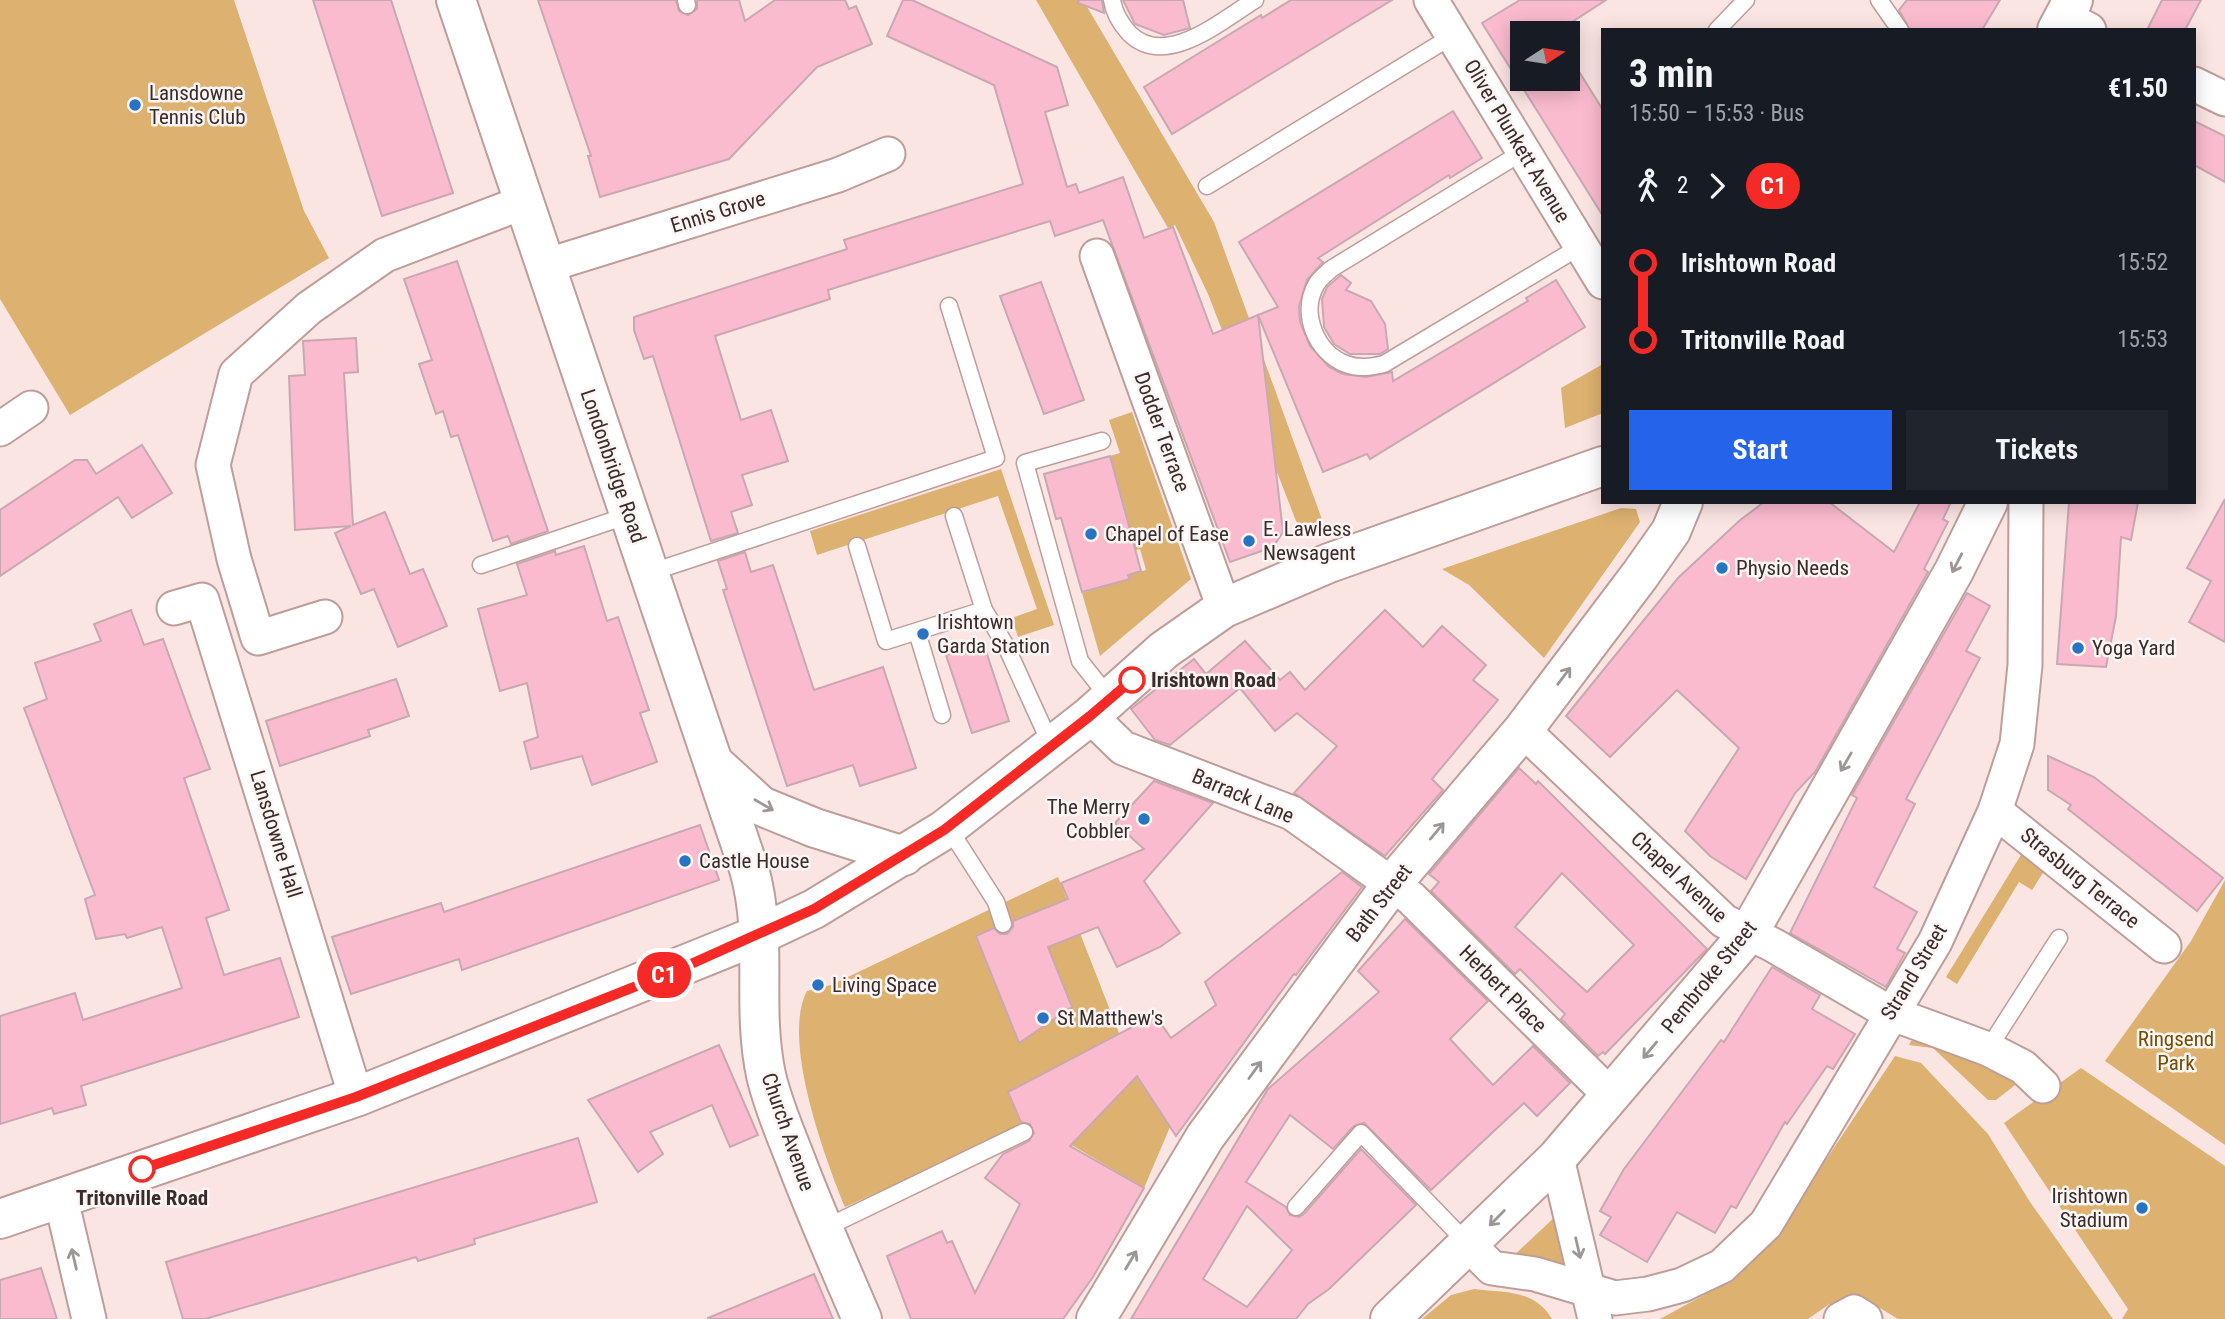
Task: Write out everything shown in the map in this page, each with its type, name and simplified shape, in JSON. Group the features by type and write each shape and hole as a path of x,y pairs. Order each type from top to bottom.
{"main road":[{"name":"Londonbridge Road","path":"456,0 752,880 758,902 761,934"},
{"path":"0,1219 356,1097 761,934 814,909 904,856 947,827 1100,708 1164,650 1224,608 1329,563 1601,467"},
{"name":"Bath Street","path":"1096,1319 1205,1137 1392,884 1523,730 1671,531 1682,504"},
{"name":"Pembroke Street","path":"1390,1319 1557,1157 1748,934 1954,571 1987,504"},
{"path":"712,761 761,806 816,828 904,856"},
{"name":"Church Avenue","path":"761,934 757,1014 767,1077 823,1229 862,1319"}],"street":[{"name":"Oliver Plunkett Avenue","path":"1446,12 1524,151 1601,279"},
{"path":"2196,84 2225,99"},
{"name":"Ennis Grove","path":"545,266 838,174 888,154"},
{"path":"325,617 258,638 234,559 213,465 236,374 309,308 385,256 524,202"},
{"name":"Dodder Terrace","path":"1097,256 1224,608"},
{"path":"0,429 31,408"},
{"name":"Strand Street","path":"1469,1245 1492,1268 1547,1277 1592,1306 1615,1298 1648,1294 1682,1285 1722,1266 1766,1224 1890,1013 1936,942 1996,811 2017,744 2025,665 2026,504"},
{"name":"Lansdowne Hall","path":"174,608 202,600 356,1097"},
{"name":"Barrack Lane","path":"1100,708 1124,748 1292,813 1392,884"},
{"name":"Chapel Avenue","path":"1523,730 1724,921 1773,945 1890,1013 1988,1049 2024,1067 2043,1086"},
{"name":"Strasburg Terrace","path":"1996,811 2164,946"},
{"name":"Herbert Place","path":"1392,884 1411,898 1611,1096"},
{"path":"1557,1157 1592,1306"},
{"path":"61,1199 89,1319"},
{"path":"1841,1319 1854,1312 1864,1319"}],"lane":[{"path":"1112,0 1120,22 1136,39 1162,47 1194,37 1255,0"},
{"path":"1719,28 1746,0"},
{"path":"1878,0 1899,28"},
{"path":"1207,186 1446,12"},
{"path":"1524,151 1331,269 1316,285 1309,307 1312,327 1318,341 1344,364 1364,368 1384,365 1581,246"},
{"path":"649,573 996,458 949,306"},
{"path":"1100,708 1080,661 1025,463 1102,441"},
{"path":"481,565 629,515"},
{"path":"954,516 984,610 1006,646 1052,747"},
{"path":"857,546 886,641 984,610"},
{"path":"917,632 942,715"},
{"path":"947,827 996,902 1003,925"},
{"path":"1988,1049 2059,938"},
{"path":"823,1229 1024,1132"},
{"path":"1296,1206 1361,1133 1469,1245"}],"green space":[{"name":"Lansdowne Tennis Club","path":"0,0 234,0 304,211 329,258 70,415 0,299"},
{"path":"1036,0 1083,0 1214,222 1324,525 1305,530 1296,521 1208,294 1175,225 1168,228"},
{"path":"1601,365 1601,414 1565,428 1561,388"},
{"path":"1132,412 1191,579 1100,656 1082,593 1129,579 1128,575 1146,570 1140,549 1123,553 1125,509 1110,456 1120,453 1109,420"},
{"path":"1001,469 1054,625 1018,637 1012,618 1037,609 998,496 817,555 810,531"},
{"path":"1621,508 1636,509 1640,522 1544,658 1469,585 1442,569"},
{"path":"2024,850 2048,865 2032,890 2019,882 1957,984 1946,977"},
{"path":"1058,877 1135,1074 1170,1127 1144,1188 1048,1131 1037,1135 1023,1127 845,1207 817,1130 802,1068 800,1012 807,991 831,985"},
{"name":"Ringsend Park","path":"2225,880 2225,1145 2105,1061 2191,941"},
{"path":"1911,1041 1940,1045 2019,1082 1996,1100 1988,1100 1933,1048 1909,1045"},
{"path":"1895,1056 1921,1063 1988,1134 2030,1202 2113,1319 1898,1319 1857,1294 1828,1305 1808,1319 1660,1319 1737,1277 1782,1226"},
{"name":"Irishtown Stadium","path":"2081,1068 2225,1166 2225,1319 2122,1319 2128,1309 2004,1123"},
{"path":"1558,1214 1570,1269 1509,1260"},
{"path":"1474,1289 1528,1297 1545,1309 1552,1319 1422,1319 1451,1295"}],"building":[{"path":"313,0 391,0 453,193 382,216"},
{"path":"538,0 676,0 679,11 688,15 697,9 697,0 739,0 745,21 775,0 845,0 849,9 856,6 872,44 817,67 729,159 600,197 588,156 591,156"},
{"path":"903,0 912,0 1057,67 1068,105 1045,112 1067,187 1076,184 1079,193 1123,177 1144,238 1173,227 1213,334 1258,315 1283,532 1273,547 1230,562 1103,220 1055,236 1050,221 828,290 830,299 715,336 741,420 771,410 788,461 742,475 752,505 731,512 738,533 711,541 653,356 644,359 634,330 634,317 847,249 844,240 1023,184 994,85 887,36"},
{"path":"1079,0 1102,0 1104,13 1078,3"},
{"path":"1123,0 1183,0 1190,28 1164,35 1135,24"},
{"path":"1291,0 1392,0 1172,134 1144,87 1261,15 1262,18"},
{"path":"1520,0 1606,0 1574,21 1510,21 1510,68 1482,23"},
{"path":"1907,0 2000,0 1983,28 1909,28 1899,10"},
{"path":"2162,0 2201,0 2186,28 2148,28"},
{"path":"1580,73 1601,107 1601,213 1525,91 1580,91"},
{"path":"1453,111 1482,158 1450,178 1449,175 1318,258 1323,262 1307,280 1299,306 1300,322 1310,346 1329,367 1343,374 1366,377 1392,372 1393,381 1528,301 1526,298 1556,280 1585,327 1370,459 1367,454 1323,472 1258,315 1278,307 1239,242"},
{"path":"2196,122 2225,136 2225,182 2196,166"},
{"path":"457,261 548,531 511,544 508,536 493,541 458,435 451,437 443,411 436,414 419,364 432,360 404,279"},
{"path":"1341,275 1351,283 1346,290 1371,301 1385,324 1388,349 1380,354 1350,354 1334,344 1324,327 1322,299 1327,287"},
{"path":"1041,282 1084,400 1044,414 1000,296"},
{"path":"356,338 358,372 344,373 353,525 385,512 410,574 423,569 447,626 398,647 374,589 361,594 335,533 351,526 295,530 289,376 305,375 303,341"},
{"path":"142,445 172,493 132,518 118,497 0,576 0,510 75,460 87,460 96,474"},
{"name":"Chapel of Ease","path":"1110,456 1141,571 1128,575 1130,579 1082,592 1061,518 1056,519 1044,474"},
{"path":"2225,499 2225,642 2189,622 2211,581 2187,568"},
{"path":"1761,504 1832,504 1894,552 1919,504 1950,504 1943,519 1948,522 1924,569 1928,572 1815,772 1795,793 1746,879 1710,856 1685,831 1739,748 1677,690 1610,757 1566,716 1678,578 1739,521"},
{"path":"2069,504 2138,504 2131,540 2121,537 2116,616 2106,667 2057,664"},
{"path":"584,546 607,621 618,617 649,710 640,713 657,762 592,785 582,756 531,769 524,742 538,737 527,683 500,691 478,609 527,595 517,564 555,551 556,555"},
{"path":"745,552 751,572 773,565 814,690 883,667 916,768 860,786 853,765 787,786 723,590 727,589 718,561"},
{"path":"1967,593 1990,606 1966,651 1980,658 1906,799 1915,804 1874,887 1917,912 1897,949 1905,953 1886,987 1790,933 1857,798 1852,795"},
{"path":"131,610 144,645 163,639 210,769 184,778 229,910 206,918 224,975 280,958 299,1017 81,1086 86,1105 54,1114 52,1108 0,1124 0,1016 75,993 83,1020 182,988 162,927 127,938 125,934 96,939 85,899 95,895 24,708 47,699 35,663 101,641 94,624"},
{"path":"1385,610 1423,647 1442,626 1486,665 1473,680 1498,700 1432,779 1443,790 1385,856 1294,793 1337,746 1297,713 1275,731 1240,688 1170,745 1155,740 1131,709 1194,659 1206,674 1245,641 1280,680 1290,672 1305,690"},
{"path":"983,642 1009,721 972,733 946,655"},
{"path":"396,679 409,716 368,730 370,736 280,766 266,721"},
{"path":"2048,756 2094,777 2223,878 2197,911 2068,809 2071,805 2048,790"},
{"path":"1519,768 1536,784 1538,781 1707,949 1605,1054 1603,1052 1598,1056 1561,1019 1565,1014 1520,969 1515,974 1431,891 1439,882 1429,874","holes":["1562,873 1634,945 1587,992 1515,927"]},
{"path":"1154,781 1213,803 1144,881 1180,933 1160,947 1117,967 1098,927 1048,947 1072,1007 1019,1043 976,936 994,928 1000,934 1007,934 1013,927 1013,921 1068,899 1061,883 1144,849 1115,823"},
{"path":"700,825 719,880 462,970 459,959 351,994 332,937 441,903 444,912"},
{"path":"1342,872 1362,887 1296,975 1294,974 1176,1136 1137,1076 1070,1146 1144,1188 1093,1277 1063,1319 911,1319 887,1256 942,1231 947,1243 952,1241 975,1293 1020,1204 985,1178 1003,1154 1029,1141 1034,1133 1030,1124 1021,1122 1008,1092 1155,1015 1171,1038 1216,1005 1205,982"},
{"path":"1405,919 1488,1001 1450,1039 1493,1085 1533,1046 1570,1083 1537,1116 1524,1103 1431,1190 1364,1123 1354,1126 1333,1149 1290,1115 1246,1182 1286,1207 1290,1215 1299,1217 1304,1214 1361,1149 1416,1205 1329,1289 1308,1304 1296,1319 1131,1319 1268,1089 1379,992 1358,971","holes":["1247,1206 1292,1250 1247,1307 1203,1279"]},
{"path":"1772,967 1820,995 1812,1009 1855,1034 1833,1069 1827,1066 1787,1124 1785,1122 1736,1208 1731,1206 1715,1233 1677,1212 1647,1262 1600,1235 1611,1217 1600,1211 1624,1169 1721,1040 1724,1042"},
{"path":"719,1045 758,1135 730,1147 712,1105 650,1132 663,1154 638,1172 588,1100"},
{"path":"578,1138 597,1202 474,1239 475,1244 418,1261 416,1257 205,1319 183,1319 166,1262"},
{"path":"41,1268 57,1319 0,1319 0,1280"},
{"path":"814,1274 833,1319 708,1319 708,1318"}],"bus line":[{"name":"C1","path":"142,1169 356,1097 682,968 814,909 944,830 1132,680"}],"place":[{"name":"Lansdowne Tennis Club","path":"135,105"},
{"name":"Chapel of Ease","path":"1091,534"},
{"name":"E. Lawless Newsagent","path":"1249,541"},
{"name":"Physio Needs","path":"1722,568"},
{"name":"Irishtown Garda Station","path":"923,634"},
{"name":"Yoga Yard","path":"2078,648"},
{"name":"Irishtown Road","path":"1132,680"},
{"name":"The Merry Cobbler","path":"1144,819"},
{"name":"Castle House","path":"685,861"},
{"name":"Living Space","path":"818,985"},
{"name":"St Matthew's","path":"1043,1018"},
{"name":"Tritonville Road","path":"142,1169"},
{"name":"Irishtown Stadium","path":"2142,1208"}]}
